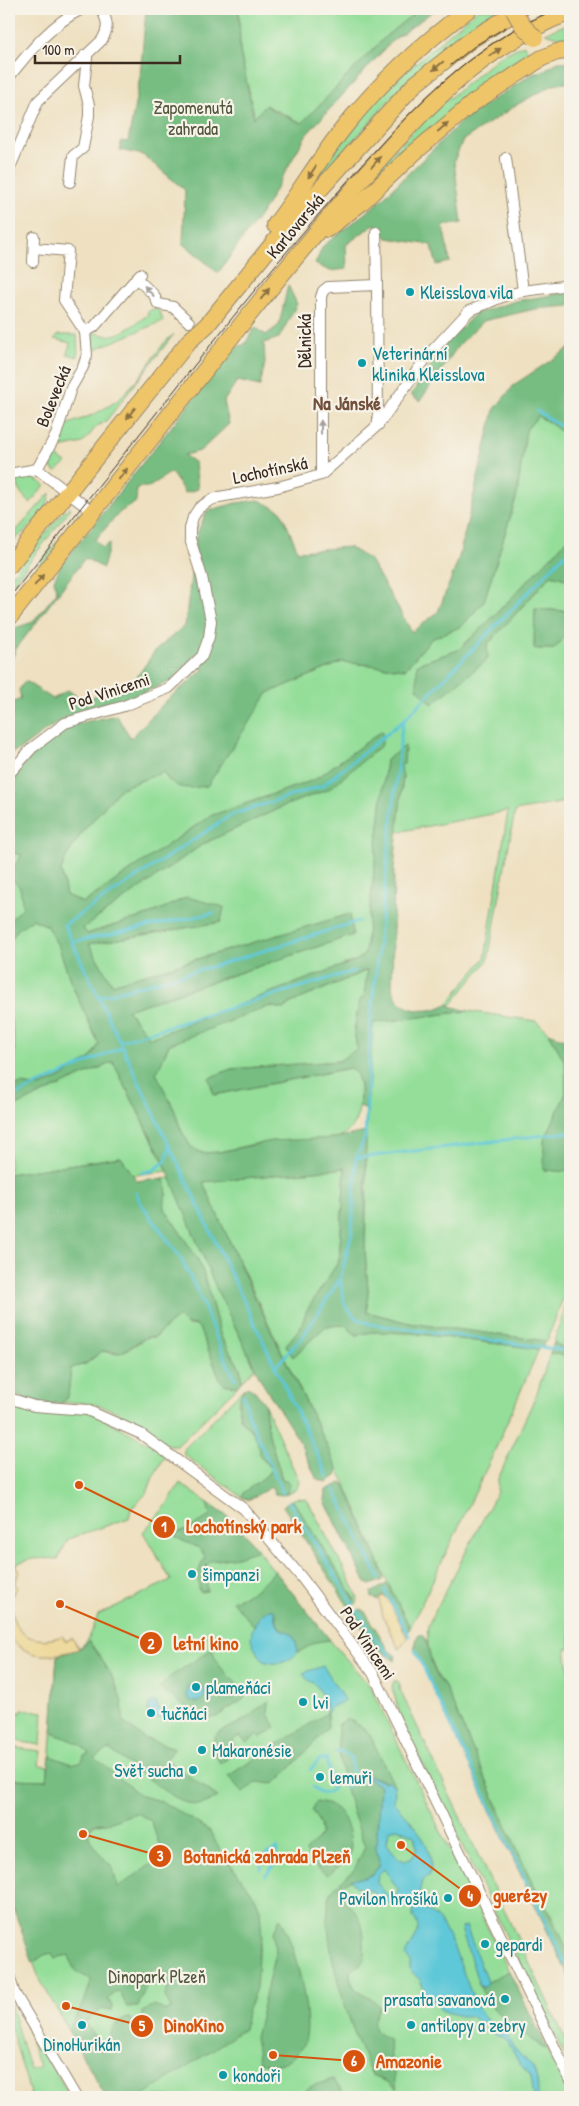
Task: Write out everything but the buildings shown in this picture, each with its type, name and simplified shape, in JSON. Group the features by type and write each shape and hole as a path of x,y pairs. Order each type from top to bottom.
{"main road":[{"path":"189,340 200,316 293,202 320,159 346,125 374,92 411,55 469,9"},
{"path":"513,9 523,26 535,38 551,47 569,52"},
{"name":"Karlovarská","path":"9,566 189,340 206,325 288,225 414,85 472,39 521,9"},
{"name":"Karlovarská","path":"9,618 304,245 400,135 458,79 486,57 536,27 570,12"},
{"path":"304,245 361,203 414,153 473,103 542,58 557,52 569,52"}],"street":[{"path":"9,77 48,31 82,9"},
{"path":"9,170 38,101 102,40 106,33 107,20 101,9"},
{"path":"70,182 73,156 83,148 89,116 90,105 84,86 87,58 85,55"},
{"path":"506,158 523,291"},
{"path":"376,232 378,425"},
{"path":"33,262 34,237"},
{"path":"34,248 68,251 64,300 85,332 94,327 138,276 154,295 158,304 173,307 190,322"},
{"name":"Dělnická","path":"321,476 321,297 323,291 328,287 377,285"},
{"name":"Lochotínská","path":"193,517 209,501 219,497 278,487 321,476 378,425 429,354 469,311 507,295 570,285"},
{"name":"Bolevecká","path":"38,469 56,435 71,388 85,361 87,348 85,332"},
{"path":"9,474 38,469 93,512"},
{"name":"Pod Vinicemi","path":"9,774 32,748 65,723 124,706 169,688 202,656 207,647 211,620 202,577 190,539 193,517"},
{"name":"Pod Vinicemi","path":"9,1398 34,1406 87,1410 141,1434 244,1509 302,1578 373,1673 570,2078"},
{"path":"9,1975 14,1992 76,2097"}],"green space":[{"name":"Zapomenutá zahrada","path":"146,9 239,9 240,51 254,118 265,105 278,113 302,123 385,37 419,9 436,9 392,41 306,135 265,208 218,273 183,243 185,190 143,155 120,150 121,141 128,142 140,77"},
{"path":"239,9 419,9 385,37 302,123 265,105 255,119 240,51"},
{"path":"478,9 500,10 464,33 404,84 316,183 315,181 320,171 379,95"},
{"path":"570,23 570,41 545,33"},
{"path":"524,45 531,57 347,203 424,119 500,56"},
{"path":"558,62 570,62 570,82 553,85 518,104 463,140 454,161 462,223 443,226 450,262 437,265 431,245 387,238 374,224 346,245 347,269 330,271 315,264 323,246 378,203 466,117 534,73 539,73"},
{"path":"288,285 297,304 279,338 264,343 265,363 260,386 237,381 224,401 229,424 200,451 184,455 195,463 198,489 185,493 171,472 149,487 137,487 136,502 120,512 95,540 103,548 110,543 103,568 85,558 16,649 9,666 9,630 33,622 57,592 54,580 60,567 233,349 245,344 255,327 266,335 279,325"},
{"path":"570,292 570,306 535,309 483,321 458,346 420,401 411,395 446,343 475,314 515,301"},
{"path":"155,308 160,312 163,321 93,350 92,336 95,332 102,335 116,334 148,315 147,312"},
{"path":"174,334 106,421 97,426 83,443 55,449 66,425 95,414 117,401 138,379 164,343"},
{"path":"58,335 77,335 78,357 67,354 70,343 54,339"},
{"path":"570,348 570,387 567,411 570,414 570,438 538,416 526,430 517,495 484,601 462,626 431,639 405,669 342,662 268,693 207,786 187,788 177,786 163,772 121,788 83,831 66,857 61,871 66,895 83,903 210,816 314,780 382,731 382,745 329,789 286,805 203,844 83,928 87,934 151,914 187,897 224,907 221,922 89,944 112,984 350,914 353,935 127,1010 150,1038 357,960 365,954 386,760 405,746 404,764 400,766 403,776 394,868 392,988 399,1001 405,1006 417,1010 431,1010 448,1003 450,1006 468,1011 373,1023 367,1111 359,1105 359,1080 350,1068 214,1095 209,1078 231,1069 339,1061 357,1049 354,1031 360,999 364,998 367,970 291,1003 283,1009 270,1006 170,1044 156,1073 174,1109 181,1130 191,1147 202,1153 219,1152 272,1141 335,1138 366,1132 365,1251 368,1289 367,1312 409,1323 547,1341 539,1349 412,1333 372,1332 356,1335 345,1325 326,1326 293,1357 286,1345 300,1328 307,1310 339,1261 345,1168 203,1182 249,1285 338,1469 336,1476 327,1482 317,1480 300,1442 263,1384 217,1290 164,1162 113,1062 9,1109 9,1089 21,1084 40,1087 62,1077 91,1058 99,1044 71,983 59,947 46,925 32,919 17,930 9,943 9,921 23,907 20,887 9,877 9,873 22,855 9,852 9,782 33,754 71,725 116,715 131,738 167,700 203,670 197,653 172,681 131,697 83,709 49,728 22,748 9,754 9,704 21,699 19,690 25,681 53,699 68,690 84,702 103,691 132,684 155,651 185,625 196,536 207,511 236,503 259,500 281,511 298,551 349,547 370,560 412,632 438,612 458,561 494,410 515,384"},
{"path":"537,416 570,438 570,537 487,623 458,650 417,664 487,645 551,575 570,580 568,611 535,609 534,649 554,649 570,631 570,656 566,661 565,674 570,682 570,801 515,811 488,960 450,1006 448,1003 485,958 508,811 397,832 403,776 386,760 365,954 357,960 150,1038 127,1010 353,935 350,914 112,984 89,944 221,922 187,897 151,914 86,934 83,928 203,844 286,805 329,789 382,731 314,780 210,816 83,903 66,895 61,871 66,857 83,831 121,788 163,772 169,781 207,786 268,693 342,662 405,669 431,639 462,626 484,601 517,495 526,430"},
{"path":"52,453 66,463 56,472 49,463"},
{"path":"23,477 31,477 45,485 30,503 21,493 16,480"},
{"path":"50,493 46,507 41,514 12,542 17,530"},
{"path":"71,508 9,588 9,579 64,511"},
{"path":"79,514 79,518 9,609 9,602"},
{"path":"570,537 570,580 551,575 487,645 488,659 432,704 417,688 417,664 458,650 487,623"},
{"path":"570,602 570,631 554,649 534,649 535,609 567,611"},
{"path":"9,852 22,854 11,878 20,887 23,907 9,921"},
{"path":"32,919 46,925 59,947 71,983 99,1044 91,1058 62,1077 39,1087 21,1084 9,1089 9,1072 14,1064 12,1025 9,1013 9,943 17,930"},
{"path":"368,970 364,998 360,999 354,1030 357,1049 339,1061 231,1069 209,1078 215,1095 350,1068 356,1072 359,1080 360,1100 356,1120 344,1135 335,1138 254,1144 219,1152 202,1153 191,1147 181,1130 174,1109 155,1073 170,1044 270,1006 283,1009 291,1003"},
{"path":"468,1011 536,1021 549,1033 565,1062 566,1093 544,1141 545,1170 570,1172 570,1279 547,1341 409,1323 367,1312 365,1143 372,1023"},
{"path":"9,1013 14,1051 12,1066 9,1072"},
{"path":"549,1033 570,1041 570,1172 544,1170 544,1141 566,1093 565,1062"},
{"path":"113,1062 168,1171 132,1175 120,1157 9,1174 9,1109"},
{"path":"121,1157 137,1181 150,1179 164,1180 166,1184 165,1209 198,1260 221,1337 240,1368 242,1381 237,1387 224,1384 221,1381 199,1328 196,1325 185,1324 178,1317 155,1337 147,1337 120,1353 102,1351 85,1364 71,1368 68,1396 62,1403 41,1404 11,1394 9,1393 9,1174"},
{"path":"345,1168 339,1261 307,1310 300,1328 286,1345 293,1357 326,1326 345,1325 357,1335 372,1332 412,1333 539,1349 491,1459 410,1628 346,1486 202,1182"},
{"path":"171,1178 217,1290 255,1368 242,1381 240,1368 221,1337 198,1260 165,1209 163,1201 167,1194 164,1180 161,1179"},
{"path":"570,1292 570,1354 554,1342"},
{"path":"178,1317 188,1326 196,1325 199,1328 221,1381 224,1384 237,1387 177,1446 164,1443 123,1415 101,1406 86,1403 62,1403 68,1396 71,1368 86,1364 102,1351 115,1354 129,1349 147,1337 155,1337"},
{"path":"554,1342 570,1354 570,1361 561,1355 550,1353"},
{"path":"550,1353 561,1355 570,1361 570,1648 566,1649 570,1678 570,1958 553,1919 528,1874 445,1687 436,1673 428,1642 428,1625 497,1492 498,1479 537,1393"},
{"path":"247,1387 255,1391 264,1403 269,1435 282,1479 288,1481 290,1485 283,1495 275,1494 271,1487 248,1500 242,1497 243,1493 267,1475 271,1469 259,1454 258,1442 253,1431 241,1420 239,1404 241,1394"},
{"path":"244,1388 238,1403 240,1418 253,1432 260,1446 261,1457 271,1469 267,1475 242,1497 183,1454 185,1448"},
{"path":"9,1398 87,1410 167,1453 153,1477 147,1493 131,1509 129,1518 68,1539 58,1559 26,1560 9,1569"},
{"path":"264,1403 299,1481 297,1489 283,1495 289,1490 290,1485 282,1479 269,1435"},
{"name":"Dinopark Plzeň","path":"180,1483 235,1522 333,1644 370,1686 570,2097 106,2097 39,1978 9,1896 49,1785 57,1656 75,1650 85,1643 98,1615 171,1580 143,1532 166,1506"},
{"path":"341,1483 345,1485 384,1575 383,1580 370,1585 366,1583 325,1501 326,1490"},
{"path":"297,1498 306,1499 309,1503 355,1590 358,1598 357,1603 353,1605 355,1599 292,1501 289,1501"},
{"path":"289,1501 294,1502 355,1599 353,1605 348,1606 283,1506"},
{"path":"207,1502 235,1522 258,1550 237,1557 211,1561 206,1566 207,1591 200,1592 198,1574 205,1558 203,1553 197,1547 176,1537 176,1533 187,1530 210,1516"},
{"path":"275,1571 330,1640 316,1642 297,1653 296,1642 277,1624 276,1614 260,1617 254,1626 232,1601 251,1593"},
{"path":"388,1583 410,1628 406,1635 388,1599 383,1596 377,1600 372,1597 371,1593"},
{"path":"361,1609 365,1611 389,1651 396,1656 395,1661 367,1641 363,1629 354,1615 354,1613"},
{"path":"418,1635 422,1635 427,1642 436,1674 445,1687 528,1874 563,1940 570,1958 570,1979 414,1649"},
{"path":"89,1641 104,1663 120,1695 123,1722 144,1738 175,1748 166,1760 218,1797 202,1804 187,1803 164,1791 109,1749 95,1758 141,1796 161,1801 210,1831 220,1850 255,1897 260,1909 262,1937 258,1956 256,1988 247,2012 244,2029 141,2097 106,2097 68,2030 82,2006 91,1979 76,1970 69,1955 55,1958 52,1953 44,1955 33,1963 9,1896 9,1783 12,1779 47,1780 50,1756 72,1764 82,1761 84,1755 89,1754 80,1744 52,1733 57,1656 79,1649","holes":["137,1813 151,1821 163,1856 117,1888 111,1866 90,1840 90,1829 95,1824 111,1822","153,1968 172,1976 165,1996 171,2009 165,2011 155,2005 142,2012 141,2018 146,2025 140,2030 129,2018 119,2022 111,2033 108,2049 98,2050 99,2039 95,2037 85,2022 102,2009 111,2011 112,2006 108,1999 115,1993 120,1992 127,2007 138,2007"]},
{"path":"366,1648 390,1665 384,1667 362,1650"},
{"path":"212,1649 221,1668 245,1693 244,1699 216,1717 203,1719 159,1688 170,1677"},
{"path":"394,1681 398,1681 400,1685 398,1686 570,2049 570,2067 402,1722 392,1687"},
{"path":"269,1701 268,1714 276,1727 260,1738 258,1735 247,1742 239,1736 233,1740 235,1750 227,1755 228,1758 220,1764 213,1744 217,1734 244,1720"},
{"path":"9,1709 21,1713 22,1709 43,1712 41,1745 9,1740"},
{"path":"327,1713 328,1728 273,1784 256,1782 243,1793 228,1776"},
{"path":"347,1718 365,1729 370,1735 394,1785 366,1774 365,1777 380,1785 376,1848 380,1864 376,1870 366,1877 349,1881 339,1888 344,1900 359,1917 363,1932 365,1960 350,1972 351,1980 356,1989 380,2007 375,2017 374,2026 377,2032 388,2039 397,2089 388,2082 372,2076 355,2035 339,1986 329,1936 328,1913 330,1892 354,1870 365,1847 350,1803 339,1757 338,1725"},
{"path":"9,1747 41,1751 39,1765 48,1766 48,1780 9,1779"},
{"path":"316,1802 330,1805 338,1811 346,1823 350,1838 351,1845 348,1857 339,1867 327,1875 314,1865 305,1851 321,1835 320,1824 312,1811"},
{"path":"280,1918 291,1942 296,1959 304,1997 307,2029 303,2045 297,2053 284,2062 272,2065 259,2062 255,2038 275,1953 273,1933"},
{"path":"509,1971 548,2050 518,2031 500,2015 479,1985 482,1987 487,1982"},
{"path":"9,2001 30,2070 39,2067 26,2026 71,2097 31,2097 9,2021"},
{"path":"333,2079 346,2097 296,2097 312,2086"},
{"path":"264,2093 296,2097 255,2097"}],"sand":[{"path":"15,1564 19,1573 18,1577 15,1578 17,1581 14,1583 18,1587 11,1598 11,1604 15,1624 25,1635 32,1638 46,1639 62,1636 66,1641 72,1638 79,1649 59,1654 42,1655 25,1650 9,1637 9,1569"},
{"path":"383,1596 388,1599 406,1635 407,1639 399,1649 383,1617 379,1599"}],"water":[{"path":"270,1609 274,1610 280,1629 291,1633 296,1642 297,1653 282,1663 263,1661 252,1643 251,1634 256,1622 262,1614"},
{"path":"323,1666 345,1701 331,1707 327,1713 320,1690 306,1679 303,1673"},
{"path":"196,1684 202,1687 205,1693 202,1699 196,1702 190,1699 187,1693 190,1687"},
{"path":"151,1701 157,1703 159,1711 164,1710 165,1719 151,1718 149,1716 148,1710"},
{"path":"366,1774 383,1782 388,1781 394,1785 393,1802 415,1826 426,1844 431,1864 430,1875 424,1880 420,1889 421,1901 428,1911 439,1920 447,1934 475,2002 483,2016 510,2039 518,2053 534,2070 538,2097 534,2097 531,2076 519,2063 504,2038 495,2035 483,2023 471,2016 460,2016 440,2010 436,2003 428,1998 420,1980 410,1970 410,1961 405,1956 418,1932 417,1923 413,1917 414,1903 412,1898 402,1903 391,1904 381,1901 372,1891 356,1887 351,1880 373,1874 380,1864 376,1848 380,1786 365,1776","holes":["397,1828 414,1836 417,1849 412,1858 406,1861 399,1859 387,1844 389,1830","384,1869 398,1889 394,1897 389,1897 377,1883 378,1875"]},
{"path":"466,1926 487,1982 484,1988 479,1985 461,1928"}],"waterway":[{"path":"537,411 570,433"},
{"path":"570,549 404,720 371,1017 365,1137 356,1158 352,1233 340,1279 345,1306 356,1318 370,1324 562,1350 570,1356"},
{"path":"328,1477 64,925 231,815 322,786 404,720"},
{"path":"72,942 214,913"},
{"path":"98,997 218,965 359,921"},
{"path":"120,1041 354,971"},
{"path":"9,1098 122,1047"},
{"path":"357,1158 570,1132"},
{"path":"142,1173 154,1170 166,1161 170,1147"},
{"path":"136,1192 140,1202 180,1257 198,1292 235,1379"},
{"path":"275,1367 304,1335 340,1279"},
{"path":"243,1395 251,1422 283,1493"},
{"path":"334,1489 379,1578"},
{"path":"289,1502 353,1604"},
{"path":"385,1590 409,1636"},
{"path":"358,1611 375,1638 391,1656"},
{"path":"415,1650 570,1973"},
{"path":"335,1752 342,1751 351,1758 353,1780 346,1787"},
{"path":"310,1770 319,1760 326,1758 333,1789 328,1793 320,1792 313,1787"},
{"path":"261,1869 263,1857 277,1848"},
{"path":"265,1876 275,1863 277,1848"}],"tram line":[{"path":"9,598 264,278 392,132 416,107 467,62 525,24 557,9"},
{"path":"451,65 476,45 506,27"}],"place":[{"name":"Kleisslova vila","path":"410,292"},
{"name":"Veterinární klinika Kleisslova","path":"362,363"},
{"name":"Lochotínský park","path":"79,1485"},
{"name":"šimpanzi","path":"192,1574"},
{"name":"letní kino","path":"60,1604"},
{"name":"plameňáci","path":"196,1687"},
{"name":"lvi","path":"303,1702"},
{"name":"tučňáci","path":"151,1713"},
{"name":"Makaronésie","path":"202,1750"},
{"name":"Svět sucha","path":"193,1770"},
{"name":"lemuři","path":"320,1777"},
{"name":"Botanická zahrada Plzeň","path":"83,1834"},
{"name":"guerézy","path":"401,1845"},
{"name":"Pavilon hrošíků","path":"448,1898"},
{"name":"gepardi","path":"485,1944"},
{"name":"prasata savanová","path":"505,1999"},
{"name":"DinoKino","path":"66,2006"},
{"name":"DinoHurikán","path":"82,2025"},
{"name":"antilopy a zebry","path":"411,2025"},
{"name":"Amazonie","path":"273,2055"},
{"name":"kondoři","path":"223,2075"}],"district":[{"name":"Na Jánské","path":"347,403"}]}
